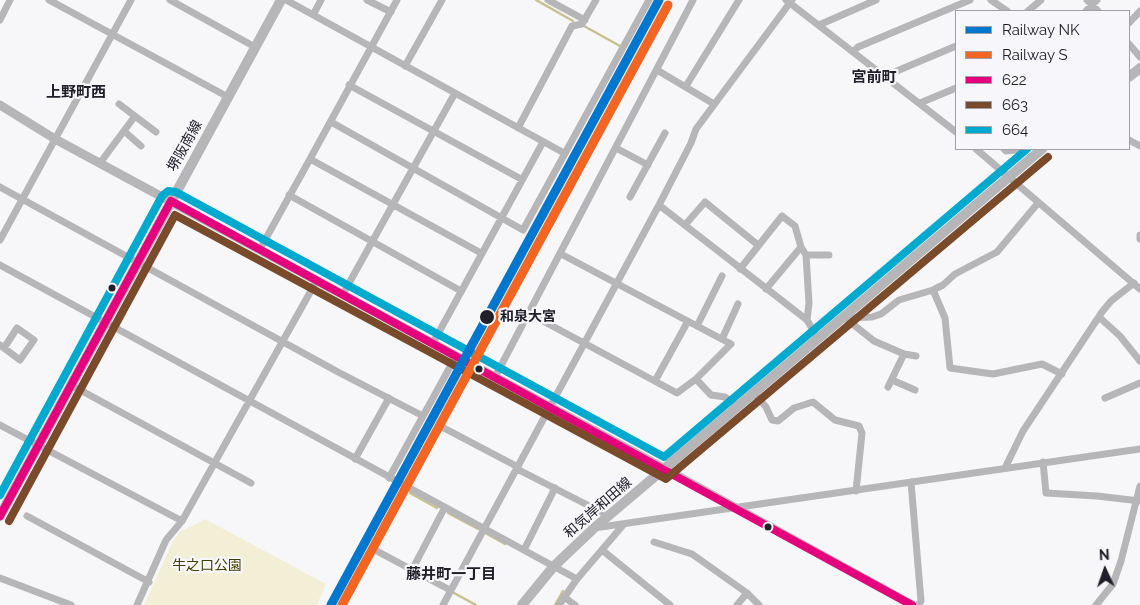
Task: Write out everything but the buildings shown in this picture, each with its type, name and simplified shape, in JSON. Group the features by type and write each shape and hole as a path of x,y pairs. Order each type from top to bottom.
{"main road":[{"name":"堺阪南線","path":"0,516 4,502 39,446 280,0"},
{"path":"1130,76 1140,68"},
{"name":"和気岸和田線","path":"522,605 554,566 594,528 845,318 1041,150"}],"street":[{"path":"0,20 10,0"},
{"path":"49,0 228,97"},
{"path":"0,240 131,0"},
{"path":"170,0 255,47"},
{"path":"286,0 564,153"},
{"path":"313,15 321,0"},
{"path":"367,0 391,12"},
{"path":"260,249 397,0"},
{"path":"405,66 442,0"},
{"path":"548,0 585,20"},
{"path":"518,128 572,26 585,20 596,0"},
{"path":"331,122 523,230 649,0"},
{"path":"496,377 693,0"},
{"path":"686,86 739,0"},
{"path":"818,25 876,0"},
{"path":"853,52 858,47 970,0"},
{"path":"991,0 1006,10"},
{"path":"1029,10 1041,0"},
{"path":"443,605 659,205 691,144 696,129 789,1 955,130"},
{"path":"1130,23 1140,11"},
{"path":"1130,45 1140,56"},
{"path":"885,76 955,46"},
{"path":"657,70 714,104"},
{"path":"349,85 521,179"},
{"path":"920,103 955,88"},
{"path":"343,294 455,93"},
{"path":"119,104 156,132"},
{"path":"0,105 55,139 496,377 912,605"},
{"path":"100,163 135,116"},
{"path":"124,131 141,146"},
{"path":"630,197 665,133"},
{"path":"433,343 521,179 543,142"},
{"path":"616,148 648,165"},
{"path":"977,150 1140,289"},
{"path":"310,159 481,253"},
{"path":"0,187 423,416"},
{"path":"289,195 461,291"},
{"path":"685,225 705,202 758,245"},
{"path":"845,318 872,317 881,314 899,300 933,290 955,274 996,252 1038,203"},
{"path":"659,205 807,320 818,339"},
{"path":"740,269 782,216 794,226 800,247 806,255 809,303 807,320"},
{"path":"766,288 800,247"},
{"path":"530,314 677,393 696,379 731,344 561,254"},
{"path":"806,255 829,254"},
{"path":"0,265 247,401 577,578"},
{"path":"697,326 722,276"},
{"path":"137,605 149,582 166,540 182,521 247,401 316,280"},
{"path":"1005,468 1023,431 1099,317 1111,302 1134,283"},
{"path":"933,290 945,318 950,368 993,374 1042,364 1062,374"},
{"path":"722,339 738,304"},
{"path":"1099,317 1120,336 1140,361"},
{"path":"845,318 874,342 904,354 916,356"},
{"path":"655,381 688,322"},
{"path":"17,328 34,340 20,360 2,347 17,328"},
{"path":"904,354 890,383 915,390"},
{"path":"389,478 456,356"},
{"path":"696,379 711,396 725,397 738,407"},
{"path":"1105,398 1140,383"},
{"path":"71,385 251,483"},
{"path":"754,394 766,408 772,420 778,421 794,408 813,402 834,420 859,426 862,433 856,491"},
{"path":"355,459 389,398"},
{"path":"0,425 182,521"},
{"path":"442,427 609,516"},
{"path":"594,528 737,509 1140,449"},
{"path":"1044,462 1046,493 1139,501"},
{"path":"911,482 921,601 918,605"},
{"path":"341,605 406,486"},
{"path":"1096,605 1113,584 1139,501 1140,486"},
{"path":"524,550 555,488"},
{"path":"412,570 445,507"},
{"path":"27,516 149,582"},
{"path":"559,605 577,578 624,524"},
{"path":"654,542 692,554 747,593 759,605"},
{"path":"373,549 450,590"},
{"path":"602,550 670,605"},
{"path":"0,578 71,605"},
{"path":"737,605 747,593"},
{"path":"564,597 575,605"}],"green space":[{"name":"牛之口公園","path":"205,519 326,584 317,605 144,605 173,541 180,532"}],"waterway":[{"path":"536,0 573,21"},
{"path":"584,26 620,46"},
{"path":"410,493 437,508"},
{"path":"448,513 478,529"},
{"path":"487,534 505,544"},
{"path":"555,605 563,591"},
{"path":"454,593 476,605"}],"rail line":[{"name":"NK","path":"331,605 659,0"},
{"name":"S","path":"342,605 668,5"}],"transit line":[{"name":"664","path":"0,495 162,196 168,191 176,192 664,457 1026,150"},
{"name":"663","path":"9,521 175,215 666,479 1048,157"},
{"name":"622","path":"171,201 912,605"},
{"name":"622","path":"0,516 171,201"}],"place":[{"name":"和泉大宮","path":"487,317"}],"district":[{"name":"宮前町","path":"874,77"},
{"name":"上野町西","path":"76,92"},
{"name":"藤井町一丁目","path":"451,574"}]}
